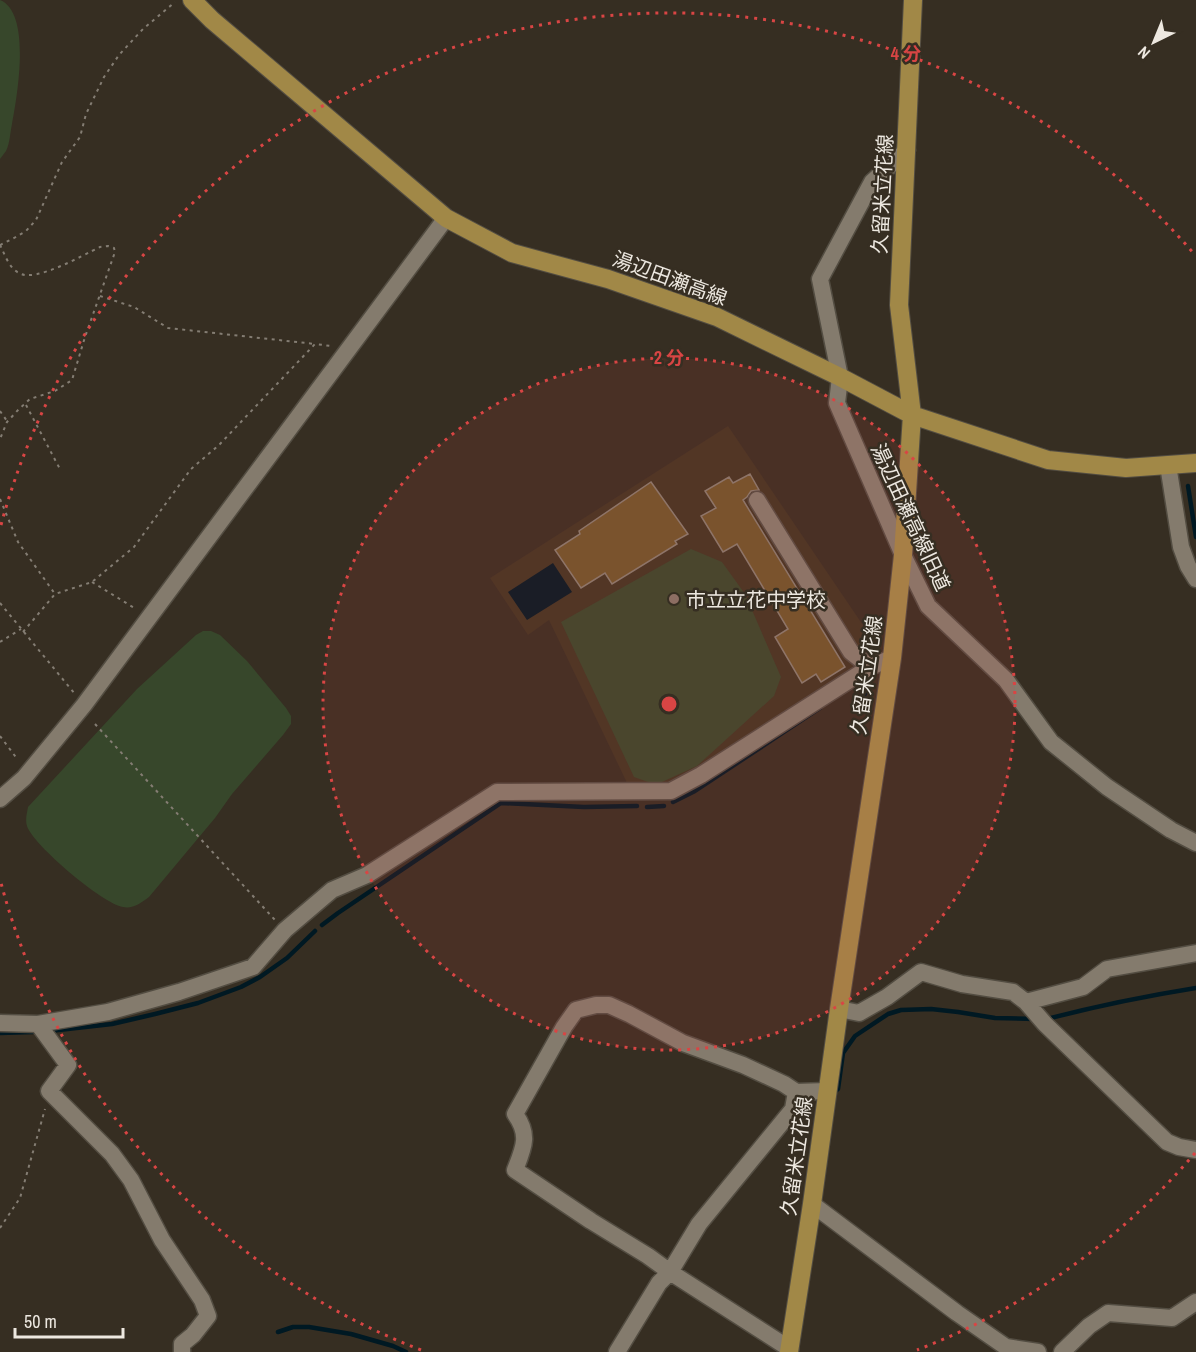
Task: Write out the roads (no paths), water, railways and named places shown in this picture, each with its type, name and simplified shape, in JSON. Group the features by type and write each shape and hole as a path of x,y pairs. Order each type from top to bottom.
{"main road":[{"name":"湯辺田瀬高線","path":"192,0 212,20 446,218 512,253 608,279 717,317 912,415 1048,460 1126,468 1196,463"},
{"name":"久留米立花線","path":"790,1350 892,658 903,555 912,415 899,305 913,0"}],"street":[{"name":"湯辺田瀬高線旧道","path":"907,150 872,182 820,279 840,377 837,403 903,555 928,606 1006,680 1051,742 1107,787 1171,830 1196,843"},
{"path":"0,799 24,778 84,705 446,218"},
{"path":"1168,465 1181,547 1196,579"},
{"path":"757,500 851,652 870,667"},
{"path":"0,1023 38,1024 108,1012 197,987 253,967 285,930 332,890 367,875 497,792 670,791 702,775 870,667 892,658"},
{"path":"1026,1002 1083,987 1107,969 1196,953"},
{"path":"839,1009 859,1013 887,997 921,972 962,984 1013,992 1026,1002 1167,1142 1196,1150"},
{"path":"790,1350 515,1170 524,1145 522,1124 514,1113 564,1026 576,1011 596,1005 609,1005 683,1043 743,1065 796,1092 827,1091"},
{"path":"38,1024 68,1065 49,1091 112,1154 131,1180 162,1240 202,1300 208,1316 193,1335 182,1344 182,1352"},
{"path":"617,1352 659,1283 670,1272 699,1224 793,1109 796,1092"},
{"path":"813,1204 1004,1349 1038,1352"},
{"path":"1062,1352 1089,1326 1108,1313 1172,1318 1196,1302"}],"water":[{"path":"553,563 572,592 527,620 508,592"}],"waterway":[{"path":"1188,486 1196,537"},
{"path":"852,687 855,685 865,694"},
{"path":"673,802 695,791 820,708"},
{"path":"322,925 501,803 584,807 637,806"},
{"path":"647,807 664,806"},
{"path":"50,1031 112,1024 198,1003 241,987 287,958 315,931"},
{"path":"1047,1019 1196,988"},
{"path":"833,1093 838,1089 843,1053 855,1036 888,1014 901,1010 931,1009 995,1018 1036,1019"},
{"path":"0,1033 33,1032"},
{"path":"800,1117 806,1114"},
{"path":"278,1332 293,1327 309,1327 351,1334 406,1352"}],"place":[{"name":"市立立花中学校","path":"674,599"}]}
